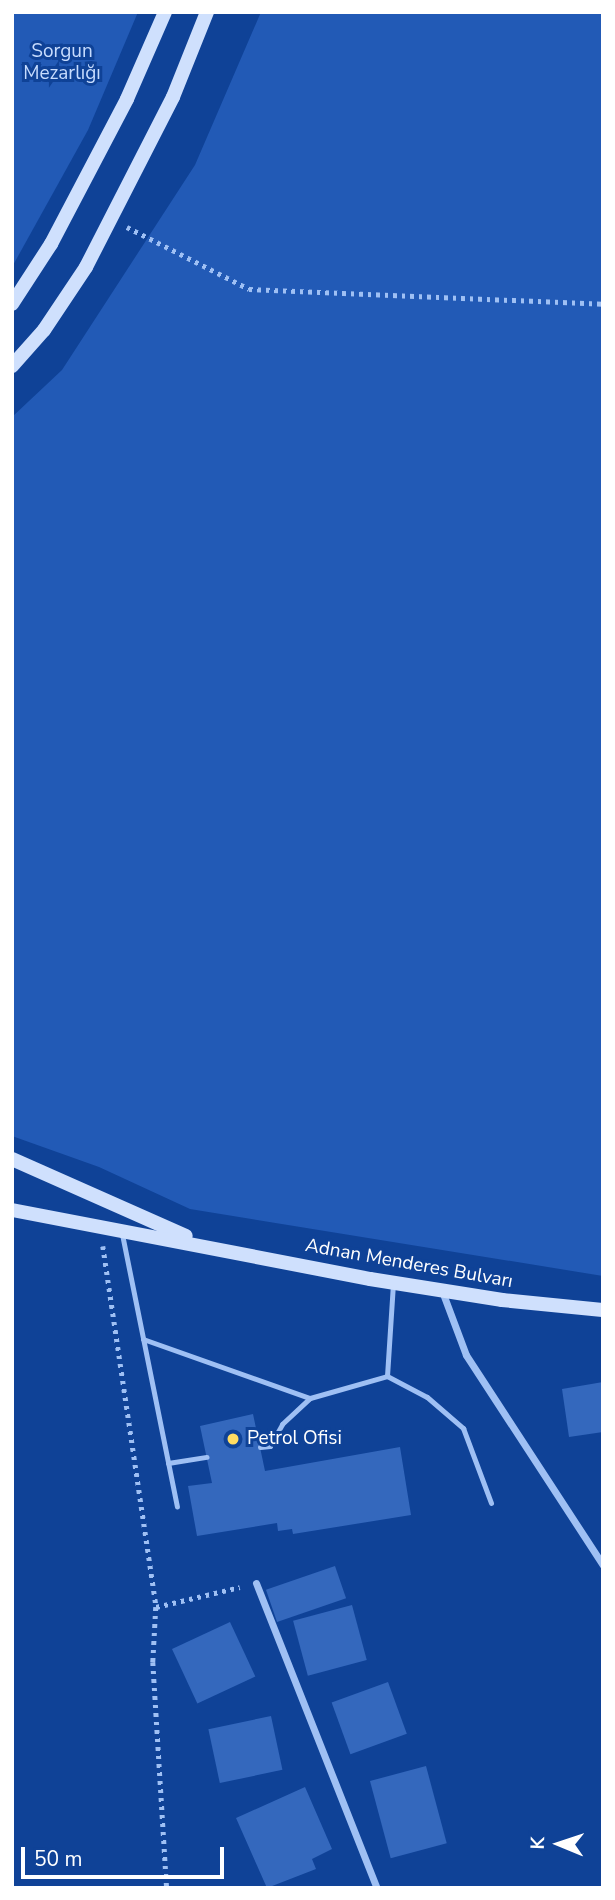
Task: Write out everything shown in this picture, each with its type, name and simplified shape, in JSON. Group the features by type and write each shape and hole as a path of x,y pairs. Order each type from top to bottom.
{"main road":[{"path":"12,304 51,244 121,111 164,12"},
{"path":"12,366 44,330 111,219 173,97 206,12"},
{"name":"Adnan Menderes Bulvarı","path":"12,1159 210,1247"},
{"name":"Adnan Menderes Bulvarı","path":"12,1210 393,1283 603,1310"}],"street":[{"path":"442,1291 466,1354 603,1565"},
{"path":"256,1583 377,1888"}],"lane":[{"path":"121,1230 177,1506"},
{"path":"387,1376 393,1283"},
{"path":"143,1339 310,1398"},
{"path":"260,1447 270,1446 282,1423 310,1398 387,1376 427,1397 463,1428 491,1503"},
{"path":"168,1463 207,1457"}],"path":[{"path":"111,219 249,289 603,304"},
{"path":"100,1226 156,1607 153,1662 167,1888"},
{"path":"156,1607 256,1583"}],"green space":[{"name":"Sorgun Mezarlığı","path":"12,12 138,12 88,130 12,267"},
{"path":"261,12 603,12 603,1276 190,1209 99,1167 12,1136 12,417 62,370 195,165"}],"building":[{"path":"603,1382 603,1432 569,1437 562,1389"},
{"path":"253,1414 265,1471 400,1447 411,1515 293,1534 292,1529 278,1531 277,1523 197,1536 188,1486 212,1483 200,1426"},
{"path":"335,1566 346,1598 277,1622 266,1590"},
{"path":"352,1605 367,1660 308,1676 293,1621"},
{"path":"230,1622 255,1676 197,1703 172,1649"},
{"path":"388,1682 407,1734 350,1754 332,1703"},
{"path":"271,1716 282,1770 220,1783 208,1729"},
{"path":"426,1766 447,1843 391,1858 370,1781"},
{"path":"305,1787 332,1849 312,1859 316,1869 267,1888 236,1818"}],"place":[{"name":"Petrol Ofisi","path":"233,1439"}]}
